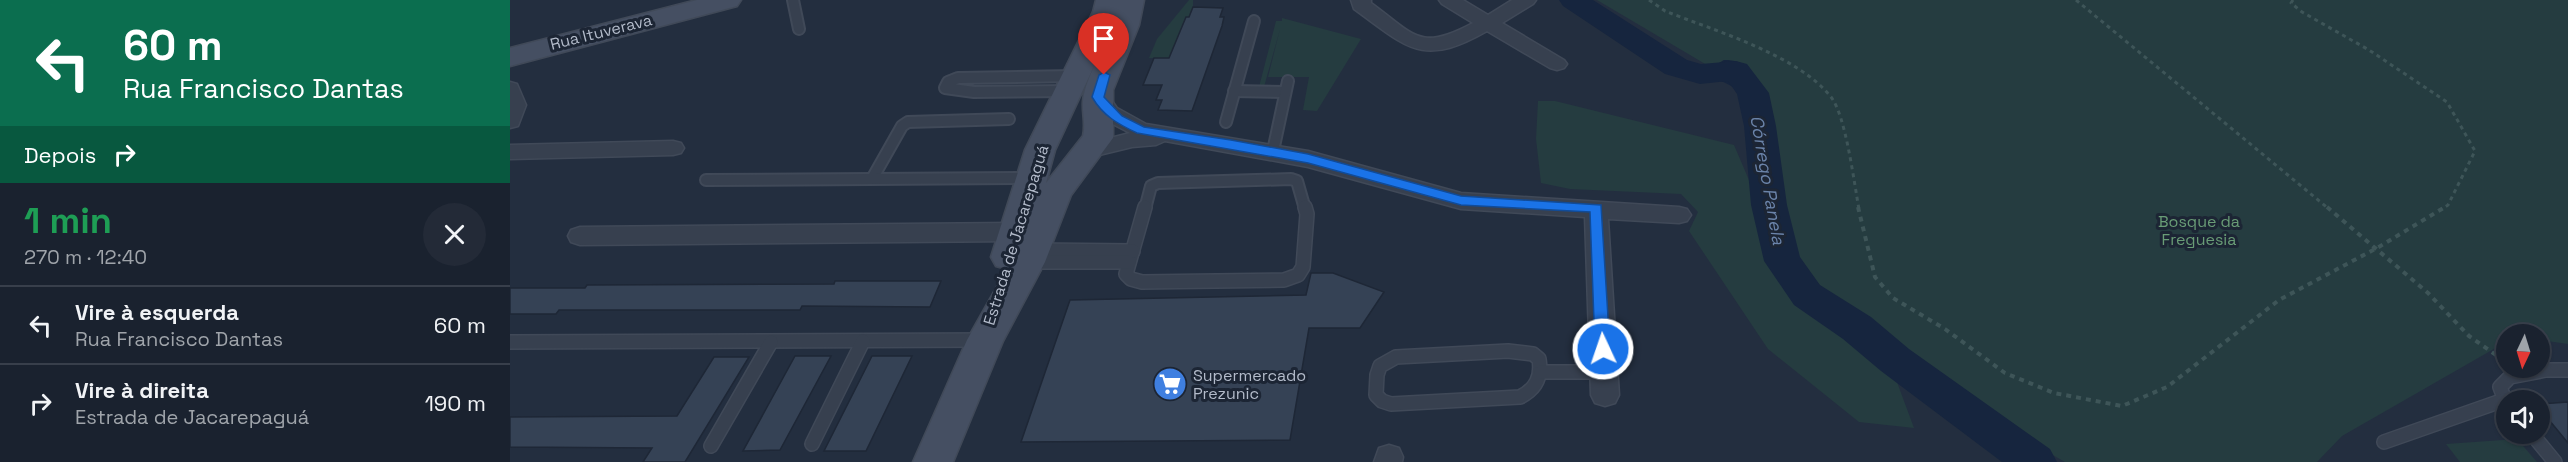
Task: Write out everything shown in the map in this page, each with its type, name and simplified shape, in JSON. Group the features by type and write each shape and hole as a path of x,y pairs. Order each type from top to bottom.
{"main road":[{"name":"Rua Ituverava","path":"510,57 728,0"},
{"path":"1117,8 1144,0"},
{"name":"Estrada de Jacarepaguá","path":"1025,248 1032,178 1040,150 1071,84 1117,8"},
{"name":"Estrada de Jacarepaguá","path":"933,462 1025,248 1064,180 1091,150 1100,132 1098,97 1112,55 1117,8"},
{"path":"1071,84 1071,108 1056,144 1070,153 1091,150"}],"street":[{"path":"1361,0 1361,5 1419,45 1435,46 1526,0"},
{"path":"1449,0 1557,64"},
{"path":"510,89 517,102 510,121"},
{"path":"1098,97 1109,113 1128,125 1156,135 1273,151 1329,164 1461,201 1679,214"},
{"path":"1091,150 1132,140 1173,137"},
{"path":"510,152 673,148"},
{"path":"1596,208 1604,383"},
{"path":"580,236 1025,248"}],"lane":[{"path":"793,0 799,29"},
{"path":"1226,122 1254,21"},
{"path":"958,78 1071,84 974,92 945,88 948,82 958,78"},
{"path":"1234,91 1287,86 1273,151"},
{"path":"872,179 902,126 908,122 1009,119"},
{"path":"706,180 1032,178"},
{"path":"1291,179 1297,181 1306,207 1304,267 1298,275 1284,280 1143,282 1131,279 1126,274 1131,257 1151,186 1158,183 1291,179"},
{"path":"1025,248 1131,257"},
{"path":"510,342 985,340"},
{"path":"812,444 863,341"},
{"path":"711,446 771,342"},
{"path":"1522,351 1533,354 1539,359 1540,372 1532,391 1520,397 1391,404 1382,401 1376,395 1377,370 1384,361 1396,357 1522,351"},
{"path":"2501,390 2500,387 2510,377 2546,370 2568,370"},
{"path":"1540,372 1604,383"},
{"path":"2384,442 2496,404"},
{"path":"2540,444 2555,462"}],"path":[{"path":"1649,0 1665,11 1780,57 1832,98 1845,134 1864,238 1875,277 1893,297 1937,324 2005,373 2054,393 2122,406 2167,387 2279,300 2377,248 2448,205 2475,151 2447,102 2369,50 2302,12 2291,3 2293,0"},
{"path":"2076,0 2377,248 2428,293 2469,336 2496,355"}],"green space":[{"path":"1189,0 1193,0 1193,7 1172,58 1149,58 1157,39"},
{"name":"Bosque da Freguesia","path":"1597,0 2568,0 2568,344 2550,341 2550,324 2496,324 2496,348 2342,436 2317,462 2065,462 2002,426 1808,276 1779,232 1771,118 1749,70 1724,60 1712,68"},
{"path":"1282,18 1361,39 1317,111 1303,110 1309,77 1268,77 1280,29 1264,87 1259,87 1276,21 1282,21"},
{"path":"1538,101 1555,101 1734,145 1766,220 1826,309 1894,374 1914,428 1859,422 1768,349 1689,231 1698,212 1681,194 1570,189 1541,183 1536,139"},
{"path":"2496,440 2496,444 2521,444 2537,462 2460,462 2446,444"}],"water":[{"path":"1724,60 1738,62 1749,70 1771,118 1760,126 1749,105 1734,88 1720,81 1692,76 1676,67 1706,71"}],"building":[{"path":"1193,7 1223,8 1220,17 1224,17 1222,26 1192,111 1158,110 1162,100 1156,100 1162,85 1143,85 1154,58 1169,58 1186,17 1189,17"},
{"name":"Supermercado Prezunic","path":"1311,273 1333,273 1384,292 1360,328 1309,328 1290,440 1021,442 1070,300 1306,295"},
{"path":"835,281 941,281 930,307 802,306 800,310 559,310 556,314 510,314 510,288 585,288 587,285 834,284"},
{"path":"795,356 831,356 780,450 743,451"},
{"path":"872,356 912,356 866,451 824,451"},
{"path":"714,357 749,357 685,462 643,462 652,448 510,447 510,417 677,416"},
{"path":"2568,402 2568,443 2550,421 2550,403"}],"waterway":[{"name":"Córrego Panela","path":"1573,0 1676,67 1700,74 1736,71 1753,93 1760,126 1769,205 1782,261 1807,295 1857,328 1895,360 2035,462"}],"place":[{"name":"Supermercado Prezunic","path":"1170,384"}],"route":[{"path":"1104,75 1098,97 1102,105 1117,119 1156,135 1273,151 1461,201 1596,208 1603,349"}]}
